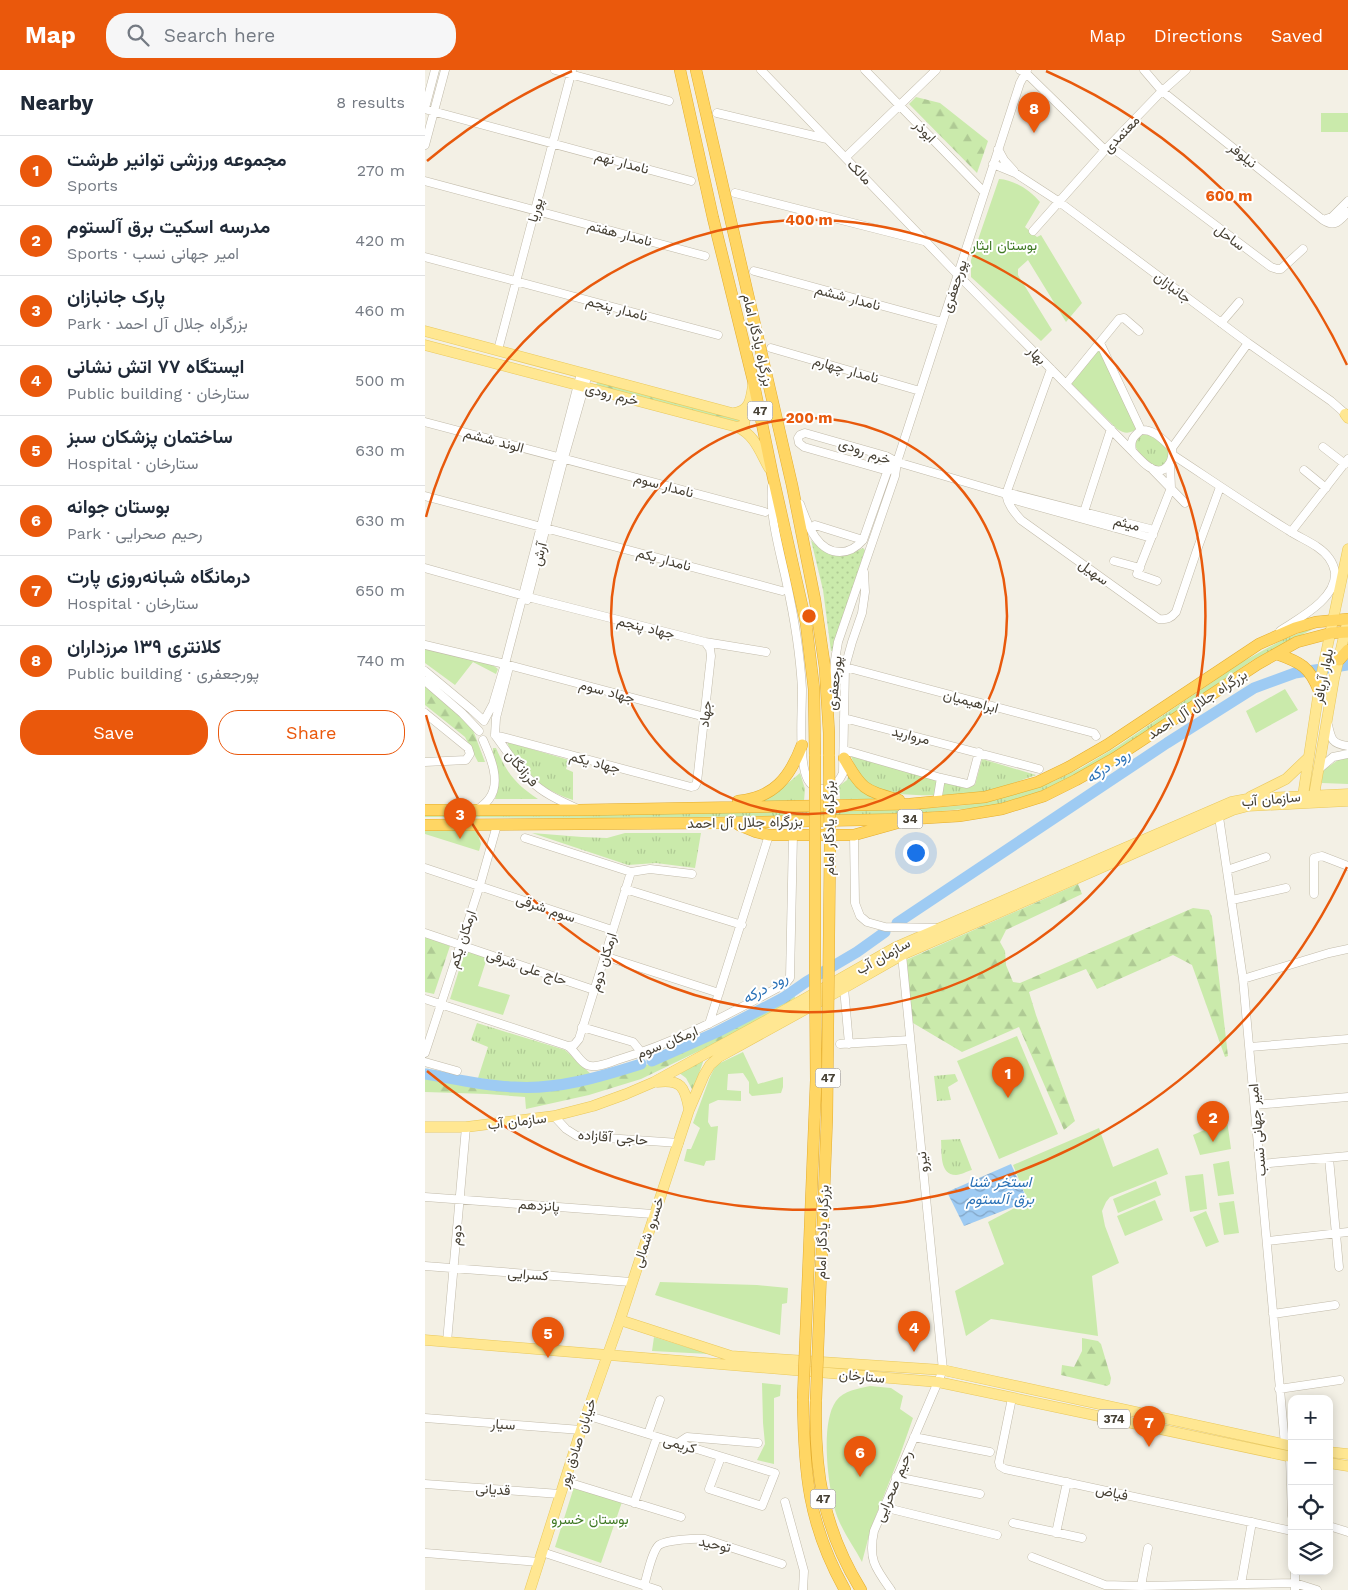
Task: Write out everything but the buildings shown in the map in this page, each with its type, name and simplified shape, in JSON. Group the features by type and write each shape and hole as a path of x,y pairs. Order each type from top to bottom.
{"highway":[{"name":"بزرگراه یادگار امام","path":"680,70 713,218 753,380 806,623 814,689 816,1080 803,1399 804,1449 811,1503 821,1537 845,1590"},
{"name":"بزرگراه یادگار امام","path":"696,70 791,485 819,622 825,668 829,733 830,845 827,1117 816,1437 823,1502 837,1544 849,1571 861,1590"},
{"name":"بزرگراه جلال آل احمد","path":"425,810 579,810 910,804 985,797 1046,778 1069,767 1107,745 1259,644 1295,628 1334,619 1348,619"},
{"name":"بزرگراه جلال آل احمد","path":"425,825 735,823 959,816 1003,809 1044,796 1115,758 1214,693 1297,642 1331,633 1347,632"},
{"path":"1339,660 1348,650"},
{"path":"1277,654 1300,663 1317,677 1319,691"},
{"path":"1207,679 1213,681 1215,686 1214,693"},
{"path":"697,808 752,799 770,792 789,774 802,746"},
{"path":"844,754 853,774 864,788 910,804"},
{"path":"735,823 769,835 855,835 914,818"}],"main road":[{"name":"خرم رودی","path":"425,331 733,413"},
{"name":"خرم رودی","path":"425,345 737,427 746,431 751,436 773,477"},
{"path":"494,363 497,350"},
{"path":"733,413 742,412 746,409 749,404 753,380"},
{"path":"733,413 743,416 745,419 744,425 737,427"},
{"name":"بلوار آریافر","path":"1317,677 1326,658 1348,549"},
{"name":"بلوار آریافر","path":"1314,799 1334,679 1347,632 1348,619"},
{"name":"بلوار آریافر","path":"1302,800 1319,691"},
{"path":"1247,799 1286,779 1309,757"},
{"path":"1317,780 1325,789 1334,794"},
{"name":"سازمان آب","path":"1314,799 1334,794 1348,794"},
{"name":"سازمان آب","path":"425,1127 466,1127 554,1116 593,1106 654,1082 902,955 1218,813 1231,802 1247,799 1302,800"},
{"name":"سازمان آب","path":"846,983 896,947 1218,813 1247,806 1302,800 1348,801"},
{"name":"سازمان آب","path":"689,1110 704,1075 711,1065 719,1057 767,1025"},
{"path":"654,1082 671,1082 680,1085 686,1094 689,1110"},
{"name":"خسرو شمالی","path":"607,1354 689,1110"},
{"name":"ستارخان","path":"619,1320 731,1356 943,1370 1288,1451"},
{"name":"ستارخان","path":"425,1340 938,1382 1288,1451"},
{"name":"خیابان صادق پور","path":"530,1590 607,1354"},
{"path":"1333,1452 1348,1454"},
{"path":"1333,1464 1348,1466"}],"street":[{"path":"425,109 435,70"},
{"path":"425,145 445,70"},
{"path":"555,70 571,72 669,100"},
{"name":"مالک","path":"761,70 957,274"},
{"name":"ابوذر","path":"865,70 984,192"},
{"path":"846,157 936,70"},
{"name":"نیلوفر","path":"1144,70 1162,91 1323,220"},
{"name":"معتمدی","path":"1033,231 1107,148 1162,91 1186,70"},
{"path":"1023,71 1107,148"},
{"name":"پورجعفری","path":"829,733 838,642 895,476 897,462 1023,71"},
{"name":"پوریا","path":"497,350 571,72"},
{"name":"نامدار نهم","path":"425,109 691,181"},
{"path":"717,114 828,139"},
{"name":"ساحل","path":"1107,148 1271,267 1277,270 1281,269 1303,249"},
{"name":"جانبازان","path":"998,149 1015,173"},
{"name":"جانبازان","path":"993,164 1015,173 1058,201 1248,343 1347,412"},
{"name":"نامدار هفتم","path":"425,180 705,256"},
{"path":"735,193 926,242"},
{"path":"1323,220 1328,220 1332,217 1348,201"},
{"path":"1323,220 1329,224 1335,223 1348,212"},
{"name":"نامدار پنجم","path":"425,257 718,334"},
{"name":"نامدار ششم","path":"754,271 942,322"},
{"name":"بهار","path":"957,274 1132,450"},
{"path":"1221,323 1239,302"},
{"path":"1066,384 1122,317 1139,331"},
{"path":"1100,343 1141,430"},
{"path":"1139,571 1171,488 1169,465 1172,451 1248,343"},
{"name":"نامدار چهارم","path":"771,348 920,390"},
{"path":"897,462 1006,494 1051,369"},
{"name":"آرش","path":"495,735 496,718 507,665 584,374"},
{"name":"الوند ششم","path":"425,422 561,457"},
{"path":"1082,515 1111,429"},
{"path":"1118,436 1133,436 1141,430 1153,432 1172,451 1220,487 1322,551 1329,558 1335,572 1333,583 1323,599 1309,612 1259,644"},
{"name":"خرم‌ رودی","path":"805,433 886,456 897,462 881,469 803,448 798,438 805,433"},
{"path":"1133,436 1132,450 1185,503"},
{"path":"1291,532 1347,462 1323,448"},
{"name":"نامدار سوم","path":"561,457 765,512"},
{"name":"پورجعفری","path":"863,540 887,472 897,462"},
{"path":"1151,468 1161,470 1169,465"},
{"path":"1304,470 1326,488"},
{"path":"773,477 772,496 778,545 793,610 800,667 802,746 806,774 811,784 819,788 827,788 840,780 843,773 845,667 862,613 865,592 864,568"},
{"path":"791,485 812,532 822,545 841,552 855,548 863,540 815,524"},
{"name":"سهیل","path":"1006,494 1007,501 1021,520 1159,619 1165,620 1171,618 1176,612 1220,487"},
{"name":"میثم","path":"1006,494 1011,500 1150,529 1153,535"},
{"name":"نامدار یکم","path":"425,496 782,591"},
{"path":"1114,561 1157,581"},
{"name":"جهاد پنجم","path":"425,568 525,596 705,642 766,652"},
{"name":"جهاد","path":"695,786 711,656 710,649 705,642"},
{"name":"جهاد سوم","path":"425,645 705,717"},
{"name":"آرش","path":"479,731 479,724 484,721 493,704 507,665"},
{"name":"ابراهیمیان","path":"845,667 1094,733 1096,736"},
{"path":"425,671 484,721"},
{"path":"425,681 462,713 479,731"},
{"path":"425,713 468,748 469,751 469,757 466,760 425,762"},
{"name":"مروارید","path":"844,718 1039,769"},
{"name":"فرزانگان","path":"484,721 489,723 516,766 531,782 548,794 579,810"},
{"path":"1327,722 1330,735 1335,742 1348,746"},
{"name":"فرزانگان","path":"477,810 490,798 494,784 491,759 479,731"},
{"path":"483,740 488,744 493,743 495,735"},
{"name":"جهاد یکم","path":"495,735 691,787 695,786"},
{"path":"844,754 941,778 970,783 979,752"},
{"path":"1319,769 1333,757 1348,754"},
{"path":"937,802 941,778"},
{"name":"امیر جهانی نسب","path":"1218,813 1243,979 1279,1389 1288,1440"},
{"name":"ارمکان یکم","path":"425,1053 459,944 480,885 497,825"},
{"name":"ارمکان سوم","path":"425,998 568,1046 589,1066 604,1064 643,1053 709,1024 769,835"},
{"path":"709,1024 785,984 790,978 793,835"},
{"path":"855,835 855,903 860,916 867,922 885,927 939,928"},
{"path":"525,838 631,872 650,869 692,874"},
{"path":"1314,894 1314,858 1322,856 1348,866"},
{"path":"1227,870 1266,857"},
{"name":"سوم شرقی","path":"425,868 613,930"},
{"name":"ارمکان دوم","path":"568,1046 574,1045 577,1042 583,1027 631,872"},
{"path":"1232,900 1286,888"},
{"path":"625,889 742,925"},
{"name":"حاج علی شرقی","path":"425,933 594,990"},
{"path":"1243,979 1348,949"},
{"name":"نیرو","path":"902,955 943,1370"},
{"path":"604,956 719,993"},
{"path":"846,983 849,1044"},
{"path":"583,1027 633,1042 643,1053"},
{"path":"1250,1047 1348,1039"},
{"path":"840,1044 910,1040"},
{"path":"425,1062 457,1071"},
{"path":"1255,1105 1348,1097"},
{"name":"حاجی آقازاده","path":"554,1116 566,1129 577,1136 679,1143"},
{"name":"دوم","path":"447,1342 466,1127"},
{"path":"1260,1164 1348,1156"},
{"path":"1329,1158 1339,1267"},
{"name":"پانزدهم","path":"425,1197 653,1214"},
{"path":"1267,1241 1348,1232"},
{"name":"کسرایی","path":"425,1266 631,1282"},
{"path":"1273,1314 1335,1305"},
{"name":"رحیم صحرایی","path":"891,1590 876,1568 872,1558 871,1550 874,1531 883,1506 943,1370"},
{"path":"1279,1389 1340,1380"},
{"name":"فیاض","path":"1012,1398 999,1462 1000,1466 1005,1469 1288,1530"},
{"path":"648,1434 660,1400"},
{"name":"کریمی","path":"586,1415 775,1473 762,1506 709,1489 721,1457"},
{"name":"سیار","path":"425,1418 581,1430"},
{"path":"634,1503 657,1437"},
{"path":"677,1443 687,1437 757,1443"},
{"path":"914,1438 990,1452"},
{"path":"896,1477 980,1494"},
{"path":"564,1481 681,1517"},
{"path":"1056,1533 1067,1482"},
{"name":"قدیانی","path":"425,1484 560,1494"},
{"path":"785,1502 804,1571 803,1590"},
{"path":"883,1506 997,1535"},
{"path":"1241,1584 1252,1522"},
{"path":"1013,1523 1082,1538"},
{"path":"1333,1527 1348,1532"},
{"name":"توحید","path":"644,1586 656,1551 660,1545 697,1538 782,1564"},
{"path":"1141,1586 1148,1548"},
{"path":"425,1553 541,1557 658,1590"},
{"path":"1032,1557 1105,1588 1241,1584 1295,1586 1317,1590"},
{"path":"1191,1585 1203,1590"}],"green space":[{"path":"916,97 940,103 988,141 977,173 909,104"},
{"path":"1321,113 1348,113 1348,132 1321,132"},
{"name":"بوستان ایثار","path":"999,179 1021,186 1040,202 1025,227 1037,237 1041,235 1082,303 1066,322 1028,260 1018,269 1018,275 1052,330 1041,341 971,277 971,260"},
{"path":"1100,348 1138,428 1130,432 1123,432 1117,429 1071,383"},
{"path":"598,382 739,419 739,423 595,386"},
{"path":"1148,434 1168,449 1169,460 1163,466 1155,467 1137,449 1136,439"},
{"path":"811,540 830,554 842,555 863,548 865,550 833,651 831,651 823,590"},
{"path":"1313,629 1253,660 1098,764 1046,790 1020,799 985,807 920,813 796,816 425,817 425,814 918,809 966,805 994,800 1052,782 1081,768 1118,746 1242,662 1284,639"},
{"path":"425,647 475,658 498,669 496,674 473,662 455,685 425,663"},
{"path":"425,681 473,730 485,762 478,762 465,737 425,705"},
{"path":"1285,689 1298,710 1256,733 1246,711"},
{"path":"507,742 569,760 566,769 573,772 573,800 542,785 525,771"},
{"path":"493,748 496,748 513,777 523,788 538,799 495,799 498,777"},
{"path":"851,756 965,786 975,785 982,759 1036,775 982,792 949,795 912,795 881,791 871,787 858,773"},
{"path":"1348,758 1348,784 1322,783 1321,772 1338,760"},
{"path":"850,772 859,790 886,800 840,799 839,786 847,780"},
{"path":"800,773 805,789 804,801 754,801 776,793"},
{"path":"425,829 477,831 481,844 479,851 425,834"},
{"path":"532,833 607,838 625,833 701,833 695,868 656,863 628,865"},
{"path":"1078,884 1082,894 1006,930 1000,942 1005,951 1006,965 1013,982 1020,983 1193,908 1209,910 1212,917 1228,1056 1225,1057 1192,965 1173,955 1097,989 1086,969 1029,992 1075,1121 1064,1130 1019,1027 962,1052 913,1023 906,960"},
{"path":"425,937 450,946 434,994 425,992"},
{"path":"465,951 487,958 478,986 510,995 503,1015 450,999"},
{"path":"794,994 795,998 728,1037 641,1079 589,1095 526,1109 525,1097 425,1092 425,1076 511,1089 569,1086 622,1074 715,1037"},
{"path":"477,1023 565,1050 592,1075 557,1082 515,1084 478,1078 488,1047 471,1040"},
{"path":"1017,1036 1058,1134 999,1159 957,1061"},
{"path":"743,1052 758,1084 783,1077 781,1093 752,1096 749,1093 749,1082 743,1073 728,1074 727,1090 741,1091 741,1101 718,1100 709,1104 708,1122 711,1127 718,1126 715,1160 706,1161 704,1166 684,1161 687,1149 691,1149 700,1128 693,1123 716,1065"},
{"path":"703,1059 693,1091 686,1078 678,1072"},
{"path":"955,1074 958,1081 948,1087 951,1100 937,1101 934,1076"},
{"path":"1227,1120 1231,1149 1200,1155 1193,1135"},
{"path":"1099,1128 1113,1167 1158,1148 1168,1174 1110,1197 1102,1211 1105,1226 1119,1263 1092,1276 1098,1336 991,1319 966,1336 955,1291 1004,1264 988,1222 1028,1201 1013,1165"},
{"path":"960,1139 972,1170 956,1175 951,1174 944,1167 941,1140"},
{"path":"1229,1161 1234,1194 1218,1196 1213,1164"},
{"path":"1203,1174 1207,1209 1190,1212 1185,1176"},
{"path":"1156,1181 1161,1195 1118,1213 1113,1199"},
{"path":"1155,1200 1163,1220 1125,1236 1117,1216"},
{"path":"1234,1201 1239,1233 1224,1235 1219,1203"},
{"path":"1206,1211 1219,1242 1206,1247 1193,1217"},
{"path":"660,1282 757,1285 788,1288 787,1303 782,1304 780,1335 655,1295"},
{"path":"654,1337 709,1354 652,1351"},
{"path":"1082,1338 1098,1341 1101,1344 1111,1378 1110,1384 1107,1386 1061,1375 1062,1365 1074,1367 1082,1351"},
{"path":"762,1383 781,1385 780,1396 774,1398 774,1464 757,1460 765,1444"},
{"path":"870,1386 891,1388 903,1396 900,1409 913,1418 871,1528 862,1562 843,1530 835,1510 828,1470 827,1439 831,1411 839,1397 847,1392"},
{"name":"بوستان خسرو","path":"574,1487 622,1502 601,1563 555,1547"}],"water":[{"name":"استخر شنا برق آلستوم","path":"1011,1164 1028,1201 964,1226 947,1192"}],"waterway":[{"name":"رود درکه","path":"897,923 1167,743 1254,688 1295,673 1348,665"},
{"name":"رود درکه","path":"652,1061 717,1032 783,998 857,952 885,932"},
{"name":"رود درکه","path":"426,1074 492,1085 530,1087 578,1081 610,1074 641,1064"}],"place":[{"name":"کلانتری ۱۳۹ مرزداران","path":"1034,133"},
{"name":"پارک جانبازان","path":"460,839"},
{"name":"مجموعه ورزشی توانیر طرشت","path":"1008,1098"},
{"name":"مدرسه اسکیت برق آلستوم","path":"1213,1142"},
{"name":"ایستگاه ۷۷ اتش نشانی","path":"914,1352"},
{"name":"ساختمان پزشکان سبز","path":"548,1358"},
{"name":"درمانگاه شبانه‌روزی پارت","path":"1149,1447"},
{"name":"بوستان جوانه","path":"860,1477"}]}
